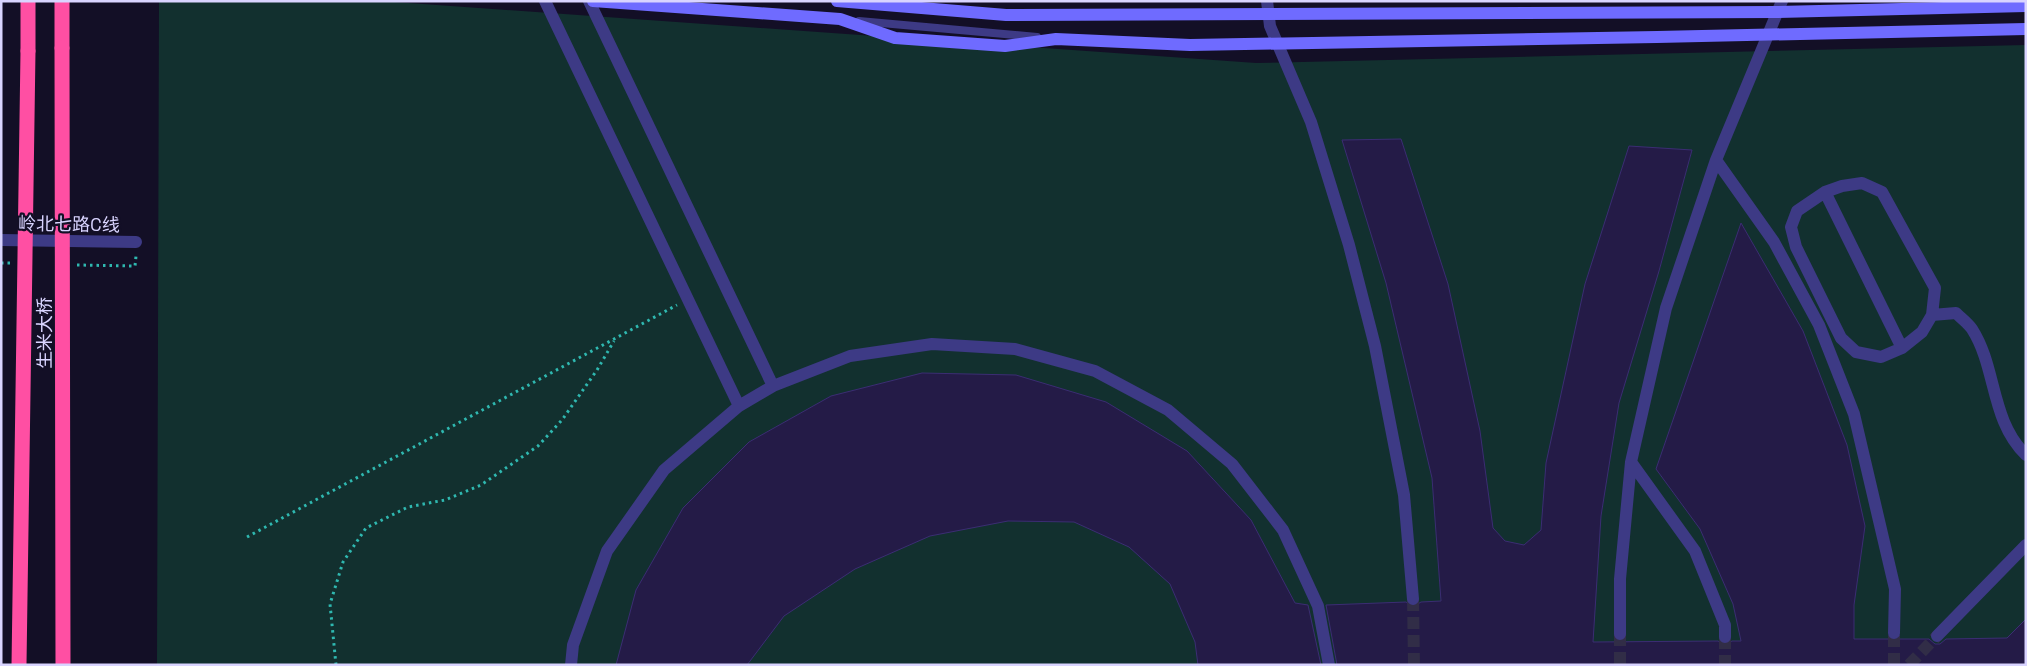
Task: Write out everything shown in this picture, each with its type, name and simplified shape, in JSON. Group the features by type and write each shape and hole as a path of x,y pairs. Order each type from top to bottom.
{"highway":[{"name":"生米大桥","path":"19,665 28,1"},
{"name":"生米大桥","path":"62,1 63,665"}],"street":[{"path":"545,1 739,406"},
{"path":"589,1 773,386"},
{"path":"593,1 840,19 895,38 1004,46 1056,39 1190,45 2026,29"},
{"path":"837,1 1006,15 1268,8 2026,6"},
{"path":"1620,634 1620,579 1631,462 1666,308 1716,160 1779,7"},
{"path":"1268,8 1270,26 1311,122 1349,245 1375,346 1404,495 1413,600"},
{"path":"1716,160 1774,242 1819,325 1854,414 1895,589 1894,633"},
{"path":"1862,183 1882,192 1935,288 1932,315 1922,332 1902,348 1881,357 1856,352 1841,338 1796,247 1791,226 1797,211 1825,192 1842,186 1862,183"},
{"path":"1825,192 1902,348"},
{"name":"岭北七路C线","path":"1,240 136,242"},
{"path":"1774,242 1796,247"},
{"path":"1932,315 1956,312 1971,327 1981,346 2003,422 2019,448 2026,455"},
{"path":"1819,325 1833,323"},
{"path":"571,665 573,645 607,551 664,470 739,406 773,386 850,356 932,344 1015,349 1095,371 1168,410 1232,464 1283,530 1318,606 1329,665"},
{"path":"1631,462 1695,551 1724,625 1725,637"},
{"path":"1937,636 2026,545"}],"path":[{"path":"246,537 688,299"},
{"path":"336,665 330,604 343,562 366,528 408,507 444,500 481,485 538,446 562,420 615,339"}],"green space":[{"path":"159,1 381,1 1256,63 2026,45 2026,665 157,665"}],"building":[{"path":"1401,139 1448,284 1480,431 1493,528 1505,541 1524,545 1541,530 1546,463 1585,284 1629,146 1692,150 1659,271 1619,403 1601,516 1593,642 1718,641 1725,645 1732,641 1741,641 1733,604 1700,529 1656,469 1741,223 1803,331 1847,445 1865,526 1854,605 1854,639 1889,639 1894,641 1899,639 1929,639 1935,644 1940,644 1946,639 2007,638 2026,619 2026,665 1337,665 1326,605 1406,602 1413,607 1421,602 1441,601 1432,478 1386,283 1342,140"},
{"path":"922,373 1016,375 1106,402 1187,451 1251,520 1295,603 1308,605 1321,665 1198,665 1195,642 1170,584 1129,547 1074,522 1008,521 930,536 855,569 784,616 747,665 616,665 636,590 683,508 749,442 831,396"}],"tunnel":[{"path":"1413,599 1414,665"},
{"path":"1894,633 1894,665"},
{"path":"1620,634 1620,665"},
{"path":"1909,665 1937,636"},
{"path":"1725,637 1725,665"}]}
